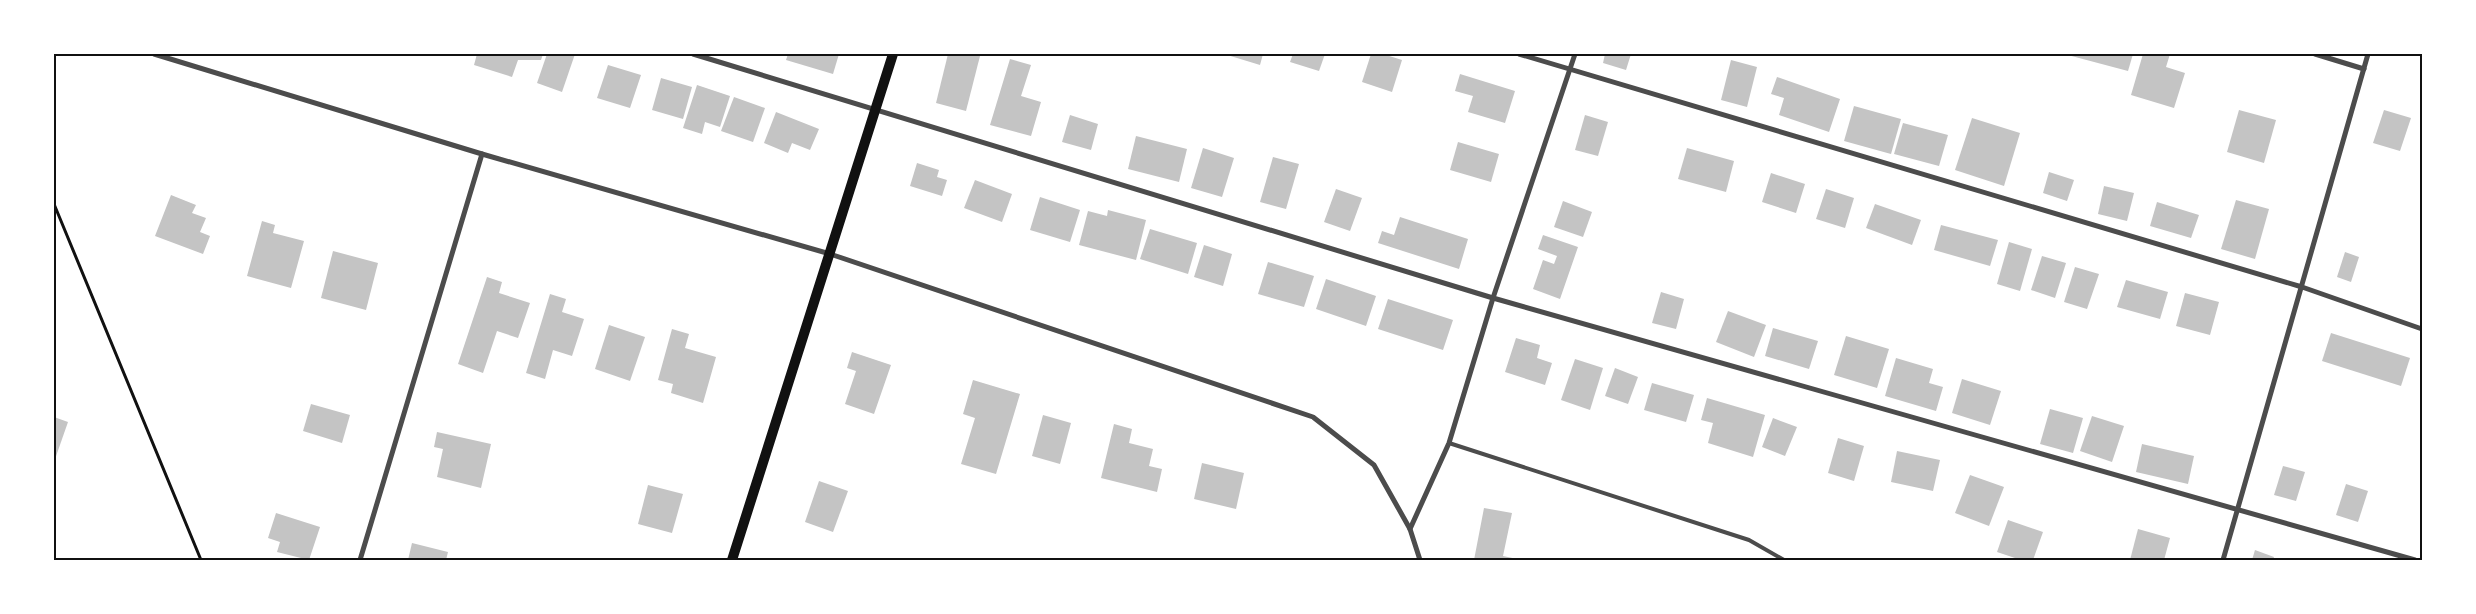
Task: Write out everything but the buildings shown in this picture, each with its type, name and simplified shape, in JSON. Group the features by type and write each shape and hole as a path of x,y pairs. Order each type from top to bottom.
{"main road":[{"path":"732,560 894,54"}],"street":[{"path":"154,54 482,154 830,254 1313,417 1374,465 1410,529 1420,560"},
{"path":"693,54 1493,298 2415,560"},
{"path":"1519,54 2302,287 2422,329"},
{"path":"1410,529 1449,444 1493,298 1575,54"},
{"path":"2315,54 2364,69"},
{"path":"2223,560 2368,54"},
{"path":"360,560 482,154"}],"lane":[{"path":"1449,444 1749,540 1784,560"}],"path":[{"path":"54,204 201,560"}]}
